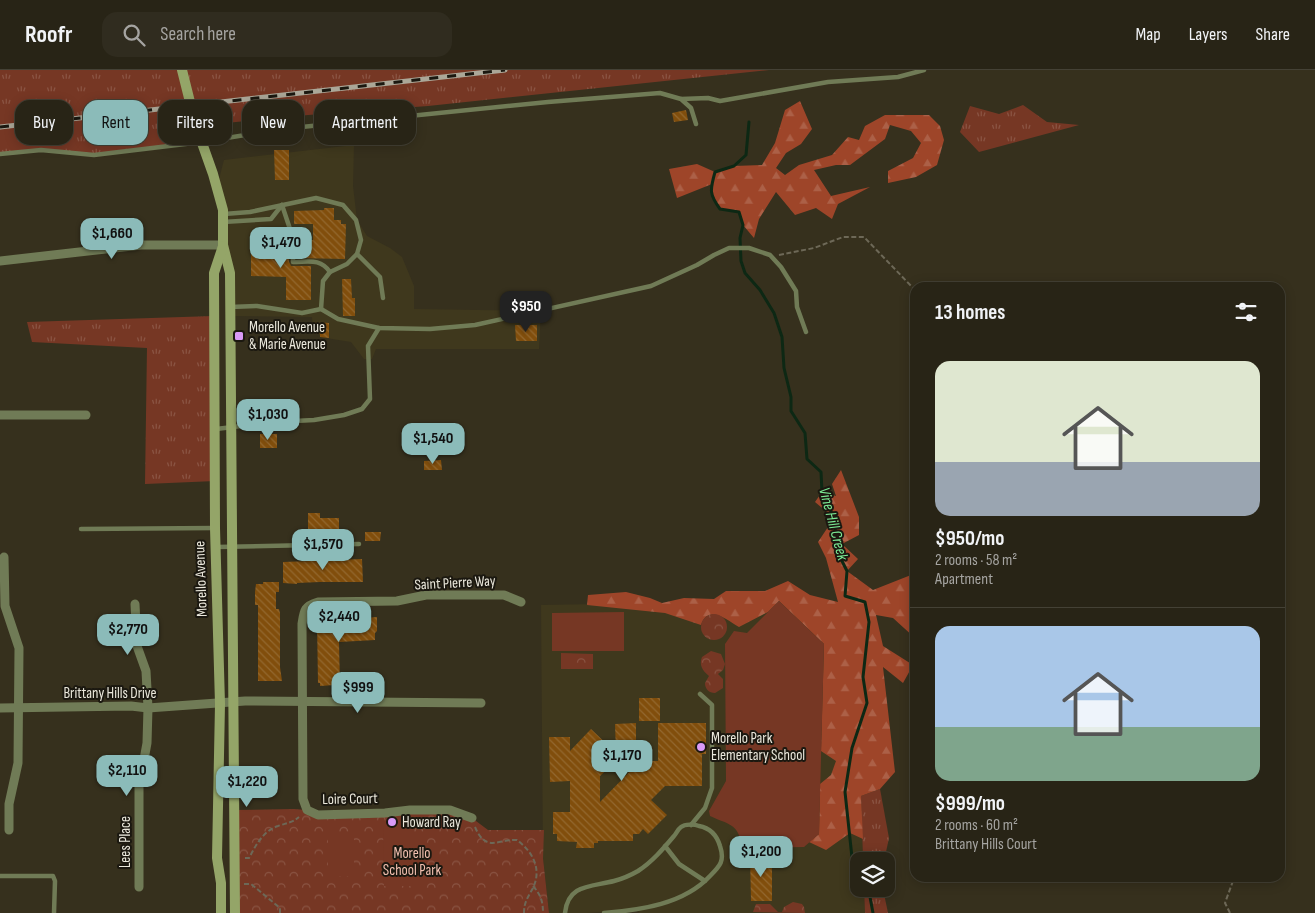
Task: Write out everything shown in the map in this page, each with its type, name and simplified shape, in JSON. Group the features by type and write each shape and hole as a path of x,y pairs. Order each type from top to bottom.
{"street":[{"name":"Morello Avenue","path":"182,70 190,100"},
{"name":"Morello Avenue","path":"203,145 213,174 223,218 223,245 230,273 235,913"},
{"path":"0,261 141,245 223,245"},
{"name":"Morello Avenue","path":"221,913 221,883 218,858 220,704 214,528 214,273 223,245"},
{"path":"0,415 86,415"},
{"path":"4,557 5,606 19,648 18,763 9,804 9,830"},
{"name":"Saint Pierre Way","path":"302,702 302,624 304,612 309,605 318,602 397,601 426,595 504,595 521,602"},
{"name":"Lees Place","path":"136,604 137,646 146,671 148,708 146,743 139,787 139,887"},
{"name":"Brittany Hills Drive","path":"0,708 131,706 148,708 234,702 481,703"},
{"name":"Loire Court","path":"302,702 303,799 307,810 318,815 385,813 410,810 450,810 472,818"}],"lane":[{"path":"681,100 708,98 720,101 828,82 898,77 924,70"},
{"path":"232,137 282,128 660,93 681,100 691,108 696,124"},
{"path":"0,154 41,150 94,155 177,145"},
{"path":"223,218 316,198 343,206 356,220 361,240 357,254 347,264 330,272 324,281 321,309"},
{"path":"223,218 271,219 282,205"},
{"path":"282,205 293,238 293,262 317,262 324,264 330,272"},
{"path":"230,307 256,306 302,313 321,309 338,319 379,328 430,329 476,324 651,286 729,248 750,248 772,257 781,267 796,291 797,307 806,332"},
{"path":"357,254 380,277 383,298"},
{"path":"214,429 344,416 362,409 370,399 368,346 379,328"},
{"path":"81,529 214,528"},
{"path":"215,547 359,544"},
{"path":"691,824 705,808 712,788 712,705 700,694"},
{"path":"565,913 566,905 572,894 582,887 616,881 638,872 651,862 681,827 691,824 701,826 710,830 718,839 722,852 720,865 698,888 676,899 637,910 604,913"},
{"path":"665,846 679,864 705,881"},
{"path":"0,876 53,876 55,881 54,913"}],"path":[{"path":"772,257 814,248 843,237 864,237 910,285"},
{"path":"235,858 249,858 259,840 266,833 276,827 292,823 307,810"},
{"path":"472,818 479,837 484,842 497,843 517,840 536,864 537,873 534,886 524,903 524,913"},
{"path":"1230,913 1225,903 1233,882"},
{"path":"235,883 250,884 280,908 280,913"},
{"path":"534,886 540,894 543,903 543,913"}],"shaded area":[{"path":"354,145 353,186 357,220 367,236 390,248 402,257 414,286 414,309 541,311 539,349 376,349 372,359 364,359 351,342 320,337 319,334 313,333 312,317 230,316 217,187 224,160"},
{"name":"Morello Park Elementary School","path":"779,601 855,602 863,852 850,852 850,897 864,897 865,913 640,913 637,910 549,913 543,858 541,605"}],"green space":[{"path":"0,70 769,70 416,107 416,100 314,100 314,115 304,115 304,100 242,100 242,121 232,122 232,100 158,100 158,145 177,145 94,155 41,150 0,154"},
{"path":"800,101 812,129 801,144 786,153 776,168 785,175 799,165 832,155 848,137 859,140 865,126 885,115 929,115 940,126 944,140 937,165 916,177 888,183 888,171 913,158 921,143 911,131 890,125 885,139 850,165 836,165 814,170 831,196 870,187 838,204 832,219 816,208 795,215 776,192 759,219 754,238 743,225 739,212 720,209 712,198 712,184 677,198 669,169 697,164 715,172 734,166 762,165 775,143 785,110"},
{"path":"1023,105 1047,122 1079,125 979,152 960,132 970,106 999,114"},
{"path":"214,316 215,481 145,484 147,348 32,342 27,322"},
{"path":"841,470 859,517 859,535 842,544 858,559 847,571 873,590 910,575 910,633 893,618 876,615 883,646 910,663 910,670 903,683 883,667 895,772 880,789 861,796 863,839 850,833 826,850 809,842 819,834 820,784 831,775 836,761 821,751 824,644 779,601 768,612 739,627 724,618 713,615 708,615 701,625 665,613 587,605 588,595 626,592 662,603 684,598 714,599 726,591 765,591 788,581 810,595 838,602 826,558 818,542 834,518 815,502 822,492 836,496 832,484"},
{"path":"779,601 824,644 819,834 804,847 742,848 736,829 728,823 710,816 709,811 726,781 725,644 734,631 747,633"},
{"path":"624,612 624,651 552,651 552,613"},
{"path":"714,614 723,618 727,627 723,636 714,640 705,636 701,627 705,618"},
{"path":"711,651 721,654 725,664 723,670 718,674 723,679 723,688 715,693 709,691 706,687 705,683 709,676 701,665 702,657"},
{"path":"561,653 593,654 593,669 561,669"},
{"path":"880,789 889,838 886,852 863,852 861,796"},
{"name":"Morello School Park","path":"234,810 307,810 318,815 450,810 472,818 488,830 544,830 543,858 549,913 235,913"},
{"path":"383,827 413,827 413,886 384,886"},
{"path":"328,834 354,834 354,876 328,876"},
{"path":"864,897 885,897 888,913 865,913"},
{"path":"793,902 802,904 805,913 753,912 756,904 770,904 778,912 782,912 784,907"}],"building":[{"path":"686,110 688,120 674,122 672,113"},
{"path":"274,150 289,150 289,180 275,180"},
{"path":"324,208 334,208 334,220 341,220 341,224 346,224 345,259 297,258 299,240 313,240 313,224 294,224 294,211 324,210"},
{"path":"255,239 275,240 275,249 289,249 289,262 291,266 311,266 311,300 286,300 286,277 251,276 251,249 255,249"},
{"path":"342,279 351,279 352,298 355,298 355,316 343,316"},
{"path":"314,322 329,323 329,338 320,337 320,334 313,333"},
{"path":"515,325 537,325 537,341 516,341"},
{"path":"260,434 277,434 277,448 260,448"},
{"path":"441,460 442,470 424,470 424,461"},
{"path":"308,513 320,513 320,518 339,518 339,538 308,538"},
{"path":"365,532 381,532 380,541 365,541"},
{"path":"362,559 363,582 283,583 283,562"},
{"path":"263,582 279,582 279,592 276,592 276,609 279,609 280,613 280,667 282,681 258,681 258,605 255,605 255,592 256,584 263,584"},
{"path":"318,616 333,616 338,618 338,620 377,617 375,640 339,642 340,684 320,686 320,683 318,683"},
{"path":"639,698 660,698 660,721 639,721"},
{"path":"636,723 636,753 605,754 614,763 600,776 600,802 640,761 658,761 658,723 706,723 706,754 702,754 702,786 665,786 651,800 667,815 648,834 643,829 639,834 633,834 633,841 598,841 598,843 594,843 594,848 576,848 577,842 557,841 557,834 553,834 553,812 570,812 570,781 550,782 549,737 570,737 570,751 591,729 616,753 615,724"},
{"path":"750,855 772,855 772,901 751,901"}],"waterway":[{"name":"Vine Hill Creek","path":"749,122 746,155 734,166 715,172 712,183 712,195 720,209 739,212 743,225 740,238 741,261 745,273 760,290 774,313 782,337 784,368 791,397 791,411 805,433 807,459 821,472 822,492 834,518 838,553 847,571 845,596 865,602 869,622 863,677 867,703 852,748 845,792 851,852"},
{"name":"Vine Hill Creek","path":"870,897 873,913"}],"railway":[{"path":"0,127 505,70"}],"place":[{"name":"Morello Avenue & Marie Avenue","path":"239,336"},
{"name":"Morello Park Elementary School","path":"701,747"},
{"name":"Howard Ray","path":"392,822"}]}
